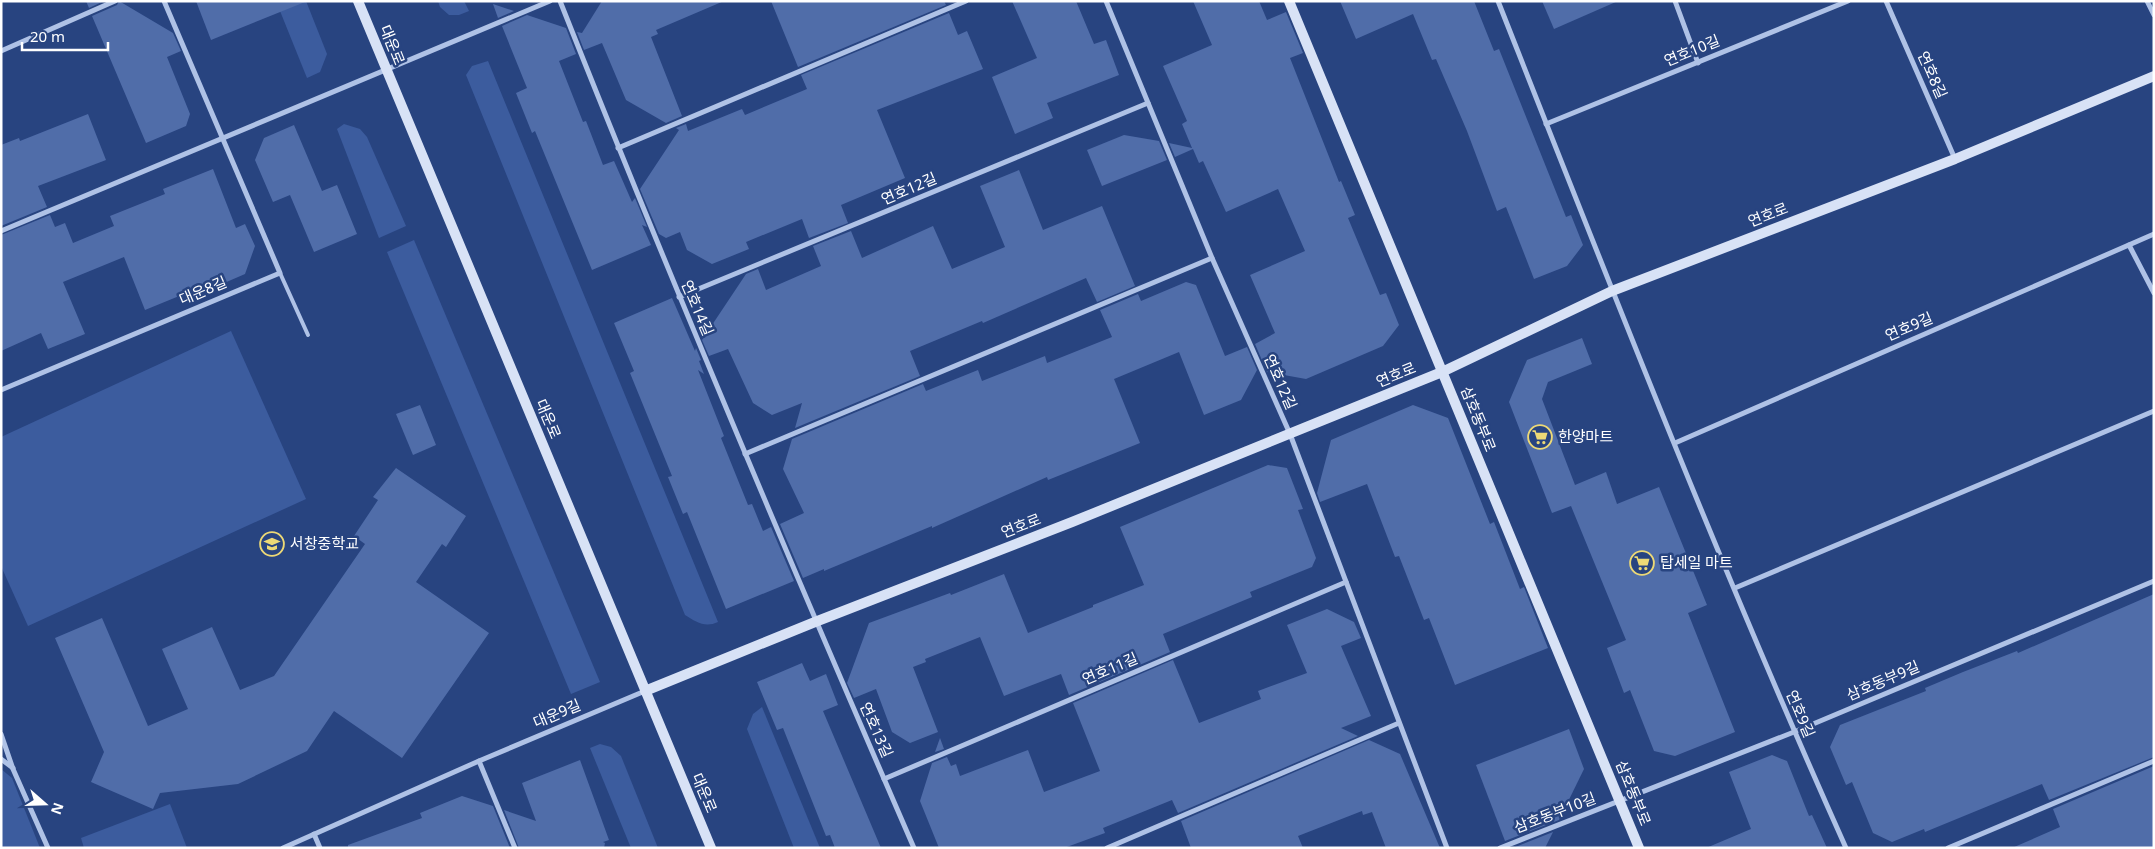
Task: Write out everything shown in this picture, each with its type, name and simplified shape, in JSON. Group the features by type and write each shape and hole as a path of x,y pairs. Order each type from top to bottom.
{"street":[{"path":"1,51 115,1"},
{"path":"164,1 280,273"},
{"name":"대운로","path":"358,1 711,848"},
{"path":"1,231 550,1"},
{"name":"연호14길","path":"560,1 679,298 815,622"},
{"path":"618,148 966,1"},
{"name":"연호12길","path":"1106,1 1212,258 1290,434"},
{"name":"삼호동부로","path":"1289,1 1639,848"},
{"path":"1498,1 1612,291"},
{"path":"1675,1 1698,62"},
{"name":"연호10길","path":"1546,124 1848,1"},
{"name":"연호8길","path":"1886,1 1955,159"},
{"path":"2147,1 2154,15"},
{"name":"연호로","path":"645,691 815,622 1063,526 1442,372 1612,291 1955,159 2154,76"},
{"name":"연호12길","path":"679,298 1148,103"},
{"name":"연호9길","path":"1675,442 2154,234"},
{"path":"2129,245 2154,293"},
{"path":"745,454 1212,258"},
{"name":"대운8길","path":"1,390 280,273"},
{"name":"연호9길","path":"1612,291 1794,732 1846,848"},
{"path":"1735,588 2154,411"},
{"path":"1290,434 1447,848"},
{"name":"삼호동부9길","path":"1620,801 1794,732 2154,581"},
{"name":"연호11길","path":"884,779 1346,582"},
{"name":"연호13길","path":"815,622 914,848"},
{"name":"대운9길","path":"283,848 479,761 645,691"},
{"path":"1107,848 1400,723"},
{"path":"1,734 13,769 48,848"},
{"path":"1,759 13,769"},
{"path":"479,761 515,848"},
{"path":"1948,848 2154,761"},
{"name":"삼호동부10길","path":"1500,848 1620,801"},
{"path":"314,834 320,848"}],"lane":[{"path":"280,273 308,334"}],"shaded area":[{"path":"276,1 306,1 327,54 320,72 307,78"},
{"path":"438,1 464,1 469,11 459,15 449,15 440,7"},
{"path":"488,61 718,622 705,624 685,615 466,75 472,66"},
{"path":"344,124 360,129 367,137 406,226 379,238 337,129"},
{"path":"414,240 600,682 571,694 387,252"},
{"path":"231,331 306,499 28,626 1,566 1,437"},
{"path":"762,707 820,848 794,848 747,729 753,714"},
{"path":"600,744 611,747 621,756 658,848 631,848 590,748"},
{"path":"1,769 12,778 40,848 1,848"},
{"path":"170,804 187,848 84,848 81,838"}],"building":[{"path":"86,1 104,1 89,8"},
{"path":"119,1 173,33 181,51 167,57 190,114 186,126 146,143 92,16 117,5"},
{"path":"196,1 305,1 305,2 211,40"},
{"path":"602,1 724,1 656,30 658,34 651,37 682,116 666,123 626,100 602,43 584,50 577,32 582,33"},
{"path":"771,1 944,1 946,5 798,67"},
{"path":"1012,1 1076,1 1094,44 1106,40 1119,75 1047,103 1053,118 1015,134 992,77 1037,58"},
{"path":"1193,1 1259,1 1267,20 1286,12 1303,53 1290,58 1339,182 1341,181 1355,215 1348,218 1380,295 1386,293 1399,325 1383,346 1306,379 1267,372 1255,344 1275,333 1250,275 1305,251 1278,189 1226,212 1203,161 1199,163 1193,149 1175,157 1169,143 1192,148 1182,124 1187,121 1163,66 1212,45"},
{"path":"1340,1 1474,1 1494,51 1499,49 1566,217 1571,215 1583,245 1567,266 1534,279 1506,207 1497,211 1467,131 1436,59 1432,60 1413,14 1356,39"},
{"path":"1542,1 1618,1 1554,29"},
{"path":"493,4 514,11 498,18"},
{"path":"949,13 958,35 967,31 983,69 877,110 905,178 841,205 848,223 809,238 802,219 746,242 749,249 712,264 687,250 680,232 666,238 659,234 640,189 679,130 676,128 686,124 688,131 742,109 745,115 807,89 801,75"},
{"path":"527,15 566,28 576,54 559,61 583,122 586,121 603,165 614,161 632,202 635,198 647,227 642,225 651,245 592,270 535,131 532,133 516,93 527,88 502,26"},
{"path":"88,114 106,160 38,186 47,207 1,226 1,145 19,138 20,141"},
{"path":"294,125 322,191 337,185 357,234 314,252 290,195 273,202 255,160 264,138"},
{"path":"1124,135 1159,141 1167,160 1102,186 1087,150"},
{"path":"213,169 236,228 245,224 255,246 245,274 208,290 206,285 145,310 124,257 63,282 85,334 48,349 41,333 1,351 1,235 50,215 55,227 65,223 73,243 114,226 110,216 165,194 163,189"},
{"path":"1019,170 1043,230 1102,206 1135,286 1097,302 1086,278 983,323 982,321 910,351 920,376 795,428 802,403 772,415 753,403 728,349 709,356 702,340 746,274 758,269 766,290 821,266 813,246 851,231 862,258 933,226 952,269 1005,247 980,186"},
{"path":"1186,282 1196,285 1225,356 1247,347 1257,370 1241,400 1204,415 1179,352 1114,379 1140,443 1048,480 1047,477 932,528 932,526 803,578 780,524 804,513 783,469 792,439 923,384 926,391 978,370 982,381 1045,356 1047,363 1112,337 1100,310 1138,294 1141,301"},
{"path":"672,298 695,351 696,348 701,360 699,361 704,374 698,370 724,436 721,438 748,505 752,504 763,531 771,527 794,581 726,609 687,512 683,514 668,477 672,476 630,373 634,371 614,323"},
{"path":"1582,338 1592,364 1548,382 1542,399 1575,485 1606,472 1617,504 1659,487 1707,605 1688,613 1735,732 1675,756 1654,751 1630,690 1624,693 1607,648 1626,640 1571,506 1552,513 1509,402 1527,360"},
{"path":"420,405 436,445 413,455 396,414"},
{"path":"1413,405 1448,418 1490,524 1494,522 1520,589 1524,587 1548,648 1455,685 1429,618 1424,620 1399,556 1395,557 1367,484 1320,502 1317,493 1331,440"},
{"path":"1268,465 1287,468 1303,509 1298,510 1316,558 1312,567 1250,592 1252,597 1163,634 1170,652 1069,695 1061,674 1004,696 980,637 925,659 926,662 913,667 938,732 910,743 892,732 876,689 854,698 847,683 869,623 950,593 951,595 1004,574 1028,633 1144,585 1120,527"},
{"path":"396,468 466,516 446,547 442,544 416,582 489,633 402,758 334,711 307,751 238,784 160,793 153,809 91,782 104,752 55,638 102,618 148,726 188,709 162,649 212,627 240,690 274,676 365,544 354,536 378,500 373,497"},
{"path":"2154,594 2154,757 2049,800 2042,784 1925,832 1924,829 1892,842 1873,833 1852,782 1846,785 1830,747 1840,725 1926,691 1925,688 1963,672 2017,651 2018,653"},
{"path":"1327,609 1354,622 1361,638 1341,646 1371,716 1341,728 1358,736 1178,813 1172,800 1103,828 1105,833 1064,848 939,848 920,801 932,763 947,757 951,766 956,764 960,776 1028,750 1044,792 1100,771 1073,703 1173,660 1199,723 1261,699 1258,691 1307,673 1287,625"},
{"path":"802,663 810,681 826,674 838,705 823,711 881,848 835,848 830,835 826,836 783,728 777,730 757,682"},
{"path":"1569,729 1584,769 1559,820 1505,841 1476,765"},
{"path":"940,738 944,749 935,752"},
{"path":"1369,740 1400,754 1440,848 1386,848 1372,812 1363,815 1362,811 1298,836 1303,848 1191,848 1181,821"},
{"path":"1772,755 1787,761 1809,816 1812,815 1827,848 1706,848 1751,829 1729,772"},
{"path":"580,760 609,840 603,842 605,843 604,848 519,848 504,810 536,821 522,783"},
{"path":"2154,766 2154,848 2012,848 2060,827 2053,809"},
{"path":"462,796 493,806 510,848 348,848 348,845 422,818 420,813"},
{"path":"1553,832 1545,848 1513,848"}],"place":[{"name":"한양마트","path":"1540,437"},
{"name":"서창중학교","path":"272,544"},
{"name":"탑세일 마트","path":"1642,563"}]}
